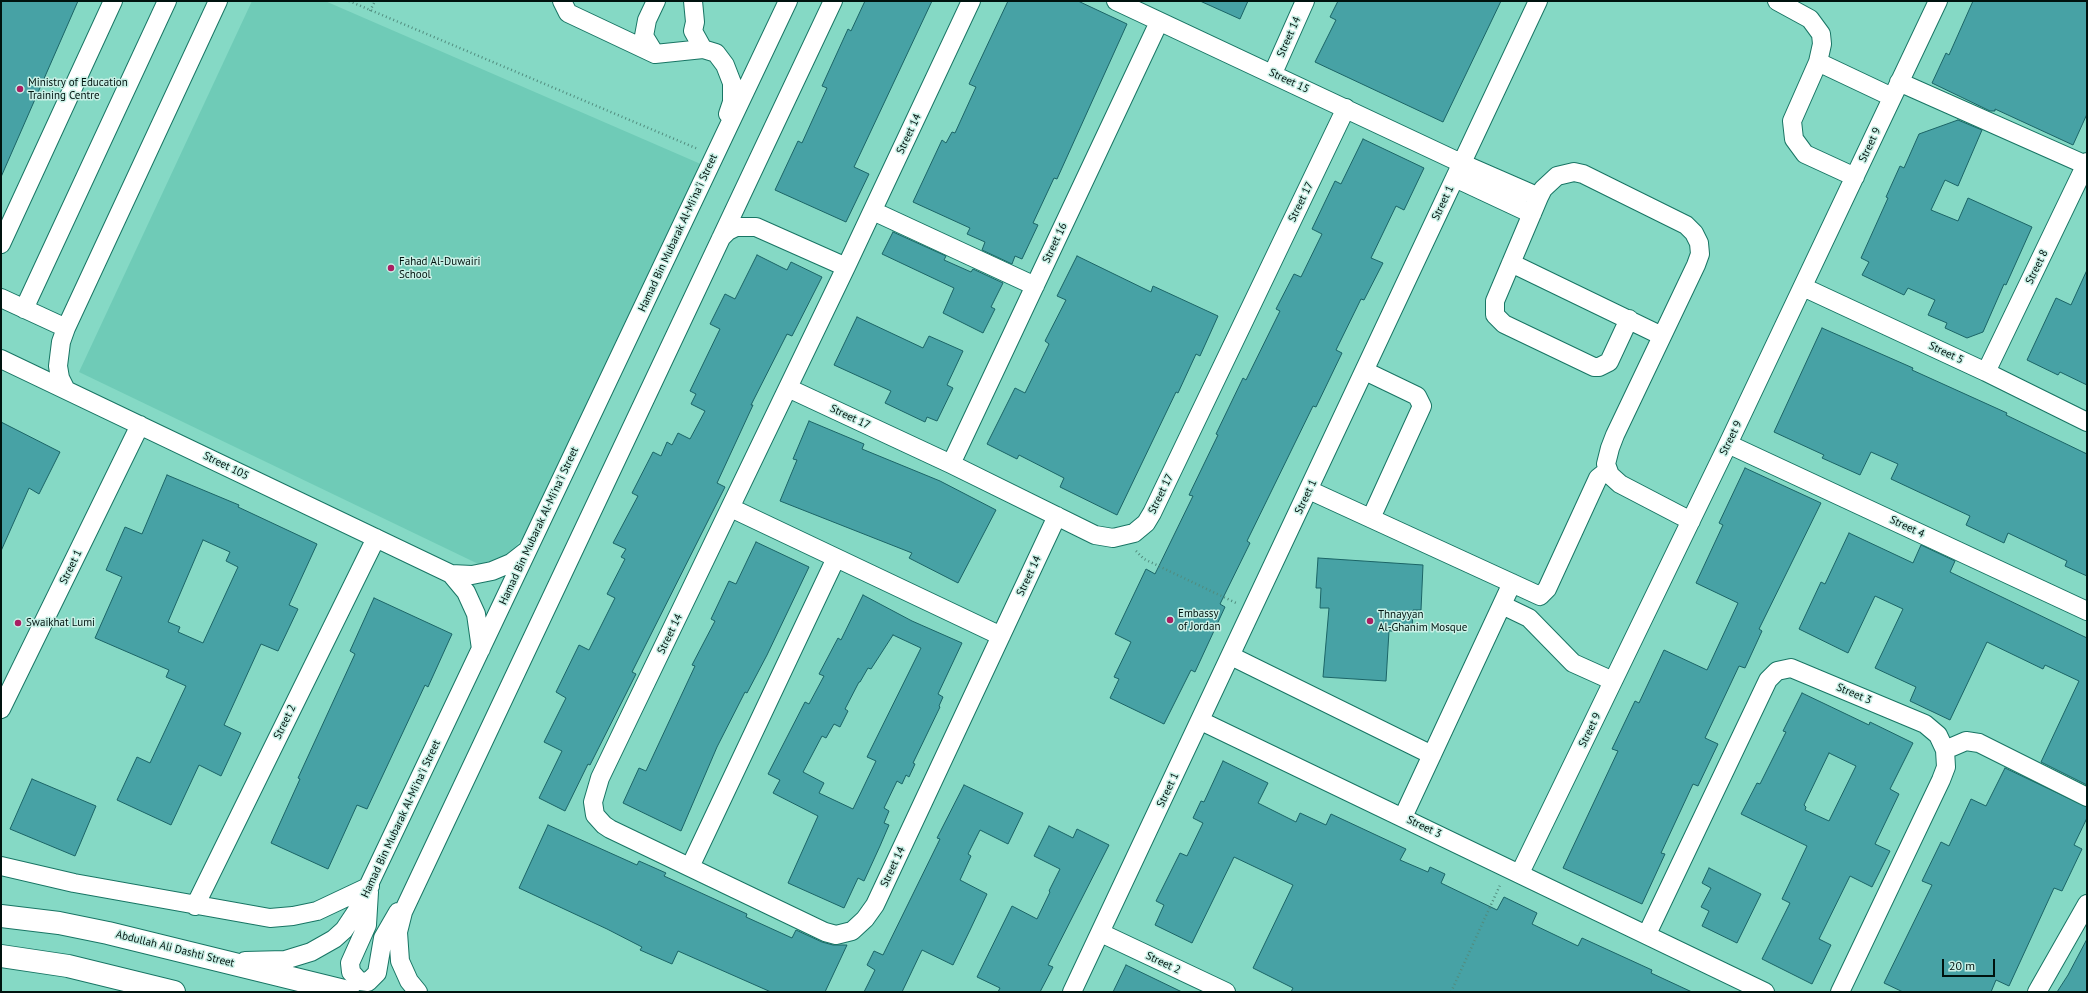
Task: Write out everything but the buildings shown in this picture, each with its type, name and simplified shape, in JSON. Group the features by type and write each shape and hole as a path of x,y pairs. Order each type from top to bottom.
{"main road":[{"name":"Abdullah Ali Dashti Street","path":"1,916 49,922 108,933 348,992"},
{"path":"1,956 68,966 174,992"}],"street":[{"path":"2,239 113,1"},
{"path":"24,309 167,1"},
{"path":"66,390 60,378 58,366 61,342 66,328 218,1"},
{"path":"562,1 568,13 655,54 703,49 716,53 725,65 732,82 732,102 715,156"},
{"path":"655,54 644,36 647,20 656,1"},
{"path":"693,1 695,22 693,31 703,49"},
{"name":"Hamad Bin Mubarak Al-Mi'na'i Street","path":"221,960 285,960 311,952 334,939 344,930 356,912 370,886 788,1"},
{"path":"418,992 404,972 399,952 398,932 400,922 413,890 833,1"},
{"name":"Street 14","path":"971,1 873,211 600,778 593,802 595,815 604,825 829,933 840,935 852,931 865,919 875,905 1057,516"},
{"name":"Street 15","path":"1116,1 1346,108 1458,171"},
{"name":"Street 14","path":"1273,73 1306,1"},
{"name":"Street 1","path":"1072,992 1201,721 1538,1"},
{"path":"1777,1 1810,19 1816,26 1822,44 1818,62 1792,121 1794,140 1805,154 1855,177"},
{"name":"Street 9","path":"1514,870 1613,681 1728,444 1938,1"},
{"name":"Street 16","path":"951,464 1159,22"},
{"path":"1818,62 1896,90 2086,164"},
{"name":"Street 17","path":"788,388 951,464 1095,535 1106,538 1120,538 1140,529 1152,513 1346,108"},
{"name":"Street 8","path":"1986,372 2086,164"},
{"path":"1458,171 1540,197"},
{"path":"1458,171 1532,214"},
{"path":"1629,319 1611,358 1608,362 1599,367 1590,365 1504,324 1495,315 1494,308 1511,262 1543,189 1557,176 1574,172 1583,174 1686,225 1694,233 1699,243 1700,254 1615,435 1607,457 1608,470 1616,481 1629,490 1691,521"},
{"path":"742,192 745,211 756,227"},
{"path":"873,211 1035,286"},
{"path":"721,238 728,231 736,227 756,227 846,267"},
{"path":"1511,262 1662,336"},
{"name":"Street 5","path":"1803,287 1986,372 2087,422"},
{"path":"1,298 66,328"},
{"name":"Street 105","path":"1,359 451,574 472,575 492,571 512,563 528,550"},
{"path":"1364,371 1417,396 1422,406 1371,518"},
{"name":"Street 1","path":"1,709 140,425"},
{"name":"Street 4","path":"1728,444 2087,611"},
{"path":"1309,490 1536,595 1544,594 1598,478 1608,470"},
{"path":"731,508 1001,636"},
{"name":"Street 2","path":"195,906 376,538"},
{"path":"690,867 836,558"},
{"name":"Street 105","path":"451,574 466,592 476,614 481,649"},
{"path":"1403,817 1512,583"},
{"path":"1502,605 1529,618 1573,662 1613,681"},
{"path":"1231,656 1432,755"},
{"name":"Street 3","path":"1647,934 1765,687 1777,671 1786,668 1796,669 1915,719 1933,730 1945,750"},
{"name":"Street 3","path":"1201,721 1766,992"},
{"path":"1840,992 1941,780 1946,767 1945,750 1966,741 1979,743 2087,797"},
{"path":"1,866 74,883 195,906 270,918 293,916 317,910 370,886 367,925 350,963 351,972 354,977 362,982 370,981 377,973 380,947 385,934 413,890"},
{"path":"2038,992 2087,904"},
{"name":"Street 2","path":"1101,933 1226,992"}],"path":[{"path":"349,1 715,156"},
{"path":"370,11 375,1"},
{"path":"1120,538 1144,558 1252,611"},
{"path":"1451,992 1514,870"}],"shaded area":[{"name":"Fahad Al-Duwairi School","path":"252,1 325,1 703,165 543,513 495,572 79,372"}],"place":[{"name":"Ministry of Education Training Centre","path":"20,89"},
{"name":"Fahad Al-Duwairi School","path":"391,268"},
{"name":"Embassy of Jordan","path":"1170,620"},
{"name":"Thnayyan Al-Ghanim Mosque","path":"1370,621"},
{"name":"Swaikhat Lumi","path":"18,623"}]}
